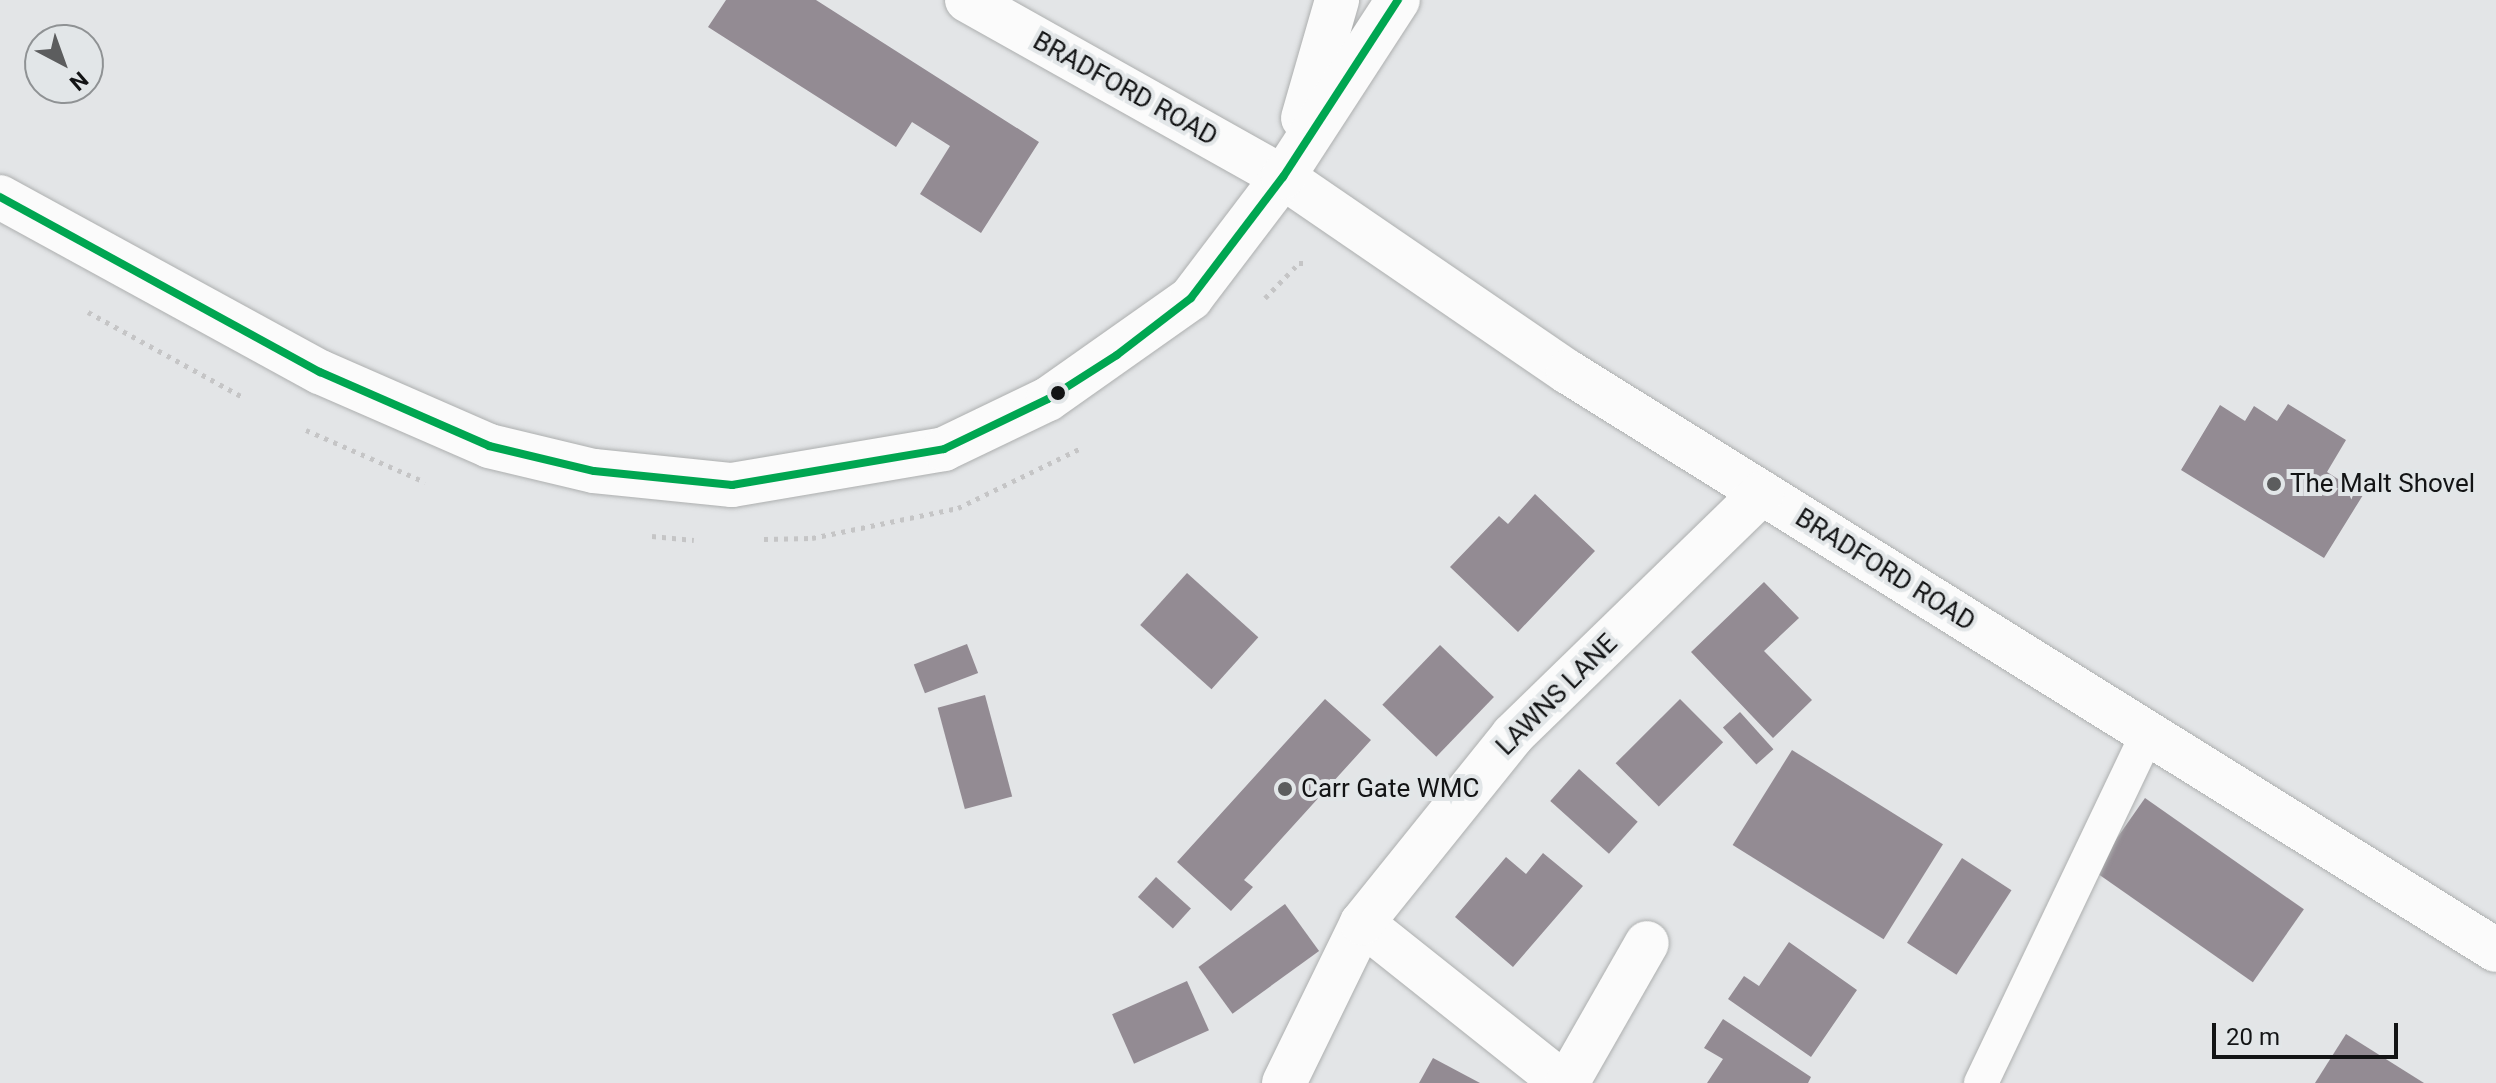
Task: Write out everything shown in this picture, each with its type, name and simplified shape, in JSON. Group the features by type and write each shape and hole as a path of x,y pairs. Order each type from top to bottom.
{"main road":[{"name":"BRADFORD ROAD","path":"967,0 1283,177 1568,372 2496,950"},
{"path":"1283,177 1337,0"},
{"path":"0,197 320,372 489,446 594,471 732,485 944,449 1048,399 1191,298 1283,177 1398,0"},
{"name":"LAWNS LANE","path":"1284,1083 1362,923 1513,735 1762,493"},
{"path":"1362,923 1565,1083 1647,943"}],"lane":[{"path":"1981,1083 2147,735"}],"path":[{"path":"1255,308 1299,263 1314,263"},
{"path":"76,305 249,400"},
{"path":"290,422 433,484"},
{"path":"752,539 812,538 958,508 1092,440"},
{"path":"634,533 707,540"}],"building":[{"path":"726,0 816,0 1039,142 981,233 920,194 950,146 912,122 896,147 708,27"},
{"name":"The Malt Shovel","path":"2288,404 2346,440 2327,472 2363,495 2324,558 2181,470 2220,405 2245,421 2254,406 2277,421"},
{"path":"1535,494 1595,551 1518,632 1450,567 1499,516 1508,524"},
{"path":"1187,573 1258,637 1212,689 1140,625"},
{"path":"1764,582 1799,618 1764,651 1812,700 1773,738 1691,652"},
{"path":"967,644 978,673 925,693 914,664"},
{"path":"1440,645 1494,697 1436,757 1382,705"},
{"path":"985,695 1012,796 965,809 938,708"},
{"name":"Carr Gate WMC","path":"1325,699 1371,740 1244,880 1253,887 1231,911 1177,862"},
{"path":"1680,699 1723,742 1659,806 1616,763"},
{"path":"1740,712 1773,749 1756,765 1723,727"},
{"path":"1792,750 1943,844 1884,939 1733,845"},
{"path":"1579,769 1638,822 1609,854 1550,801"},
{"path":"2145,798 2304,909 2253,982 2094,871"},
{"path":"1543,853 1583,886 1513,967 1455,917 1506,857 1526,874"},
{"path":"1962,858 2011,890 1956,975 1907,943"},
{"path":"1156,877 1191,908 1173,929 1138,897"},
{"path":"1285,904 1319,951 1233,1014 1198,967"},
{"path":"1789,942 1857,990 1811,1057 1728,999 1744,976 1759,986"},
{"path":"1187,981 1209,1030 1134,1064 1112,1014"},
{"path":"1723,1019 1811,1077 1808,1083 1707,1083 1723,1059 1704,1048"},
{"path":"2346,1034 2424,1083 2315,1083"},
{"path":"1433,1058 1480,1083 1419,1083"}],"transit line":[{"path":"0,197 320,372 489,446 594,471 732,485 944,449 1048,399 1117,355 1191,298 1283,177 1398,0"}],"place":[{"name":"The Malt Shovel","path":"2274,484"},
{"name":"Carr Gate WMC","path":"1285,789"}]}
